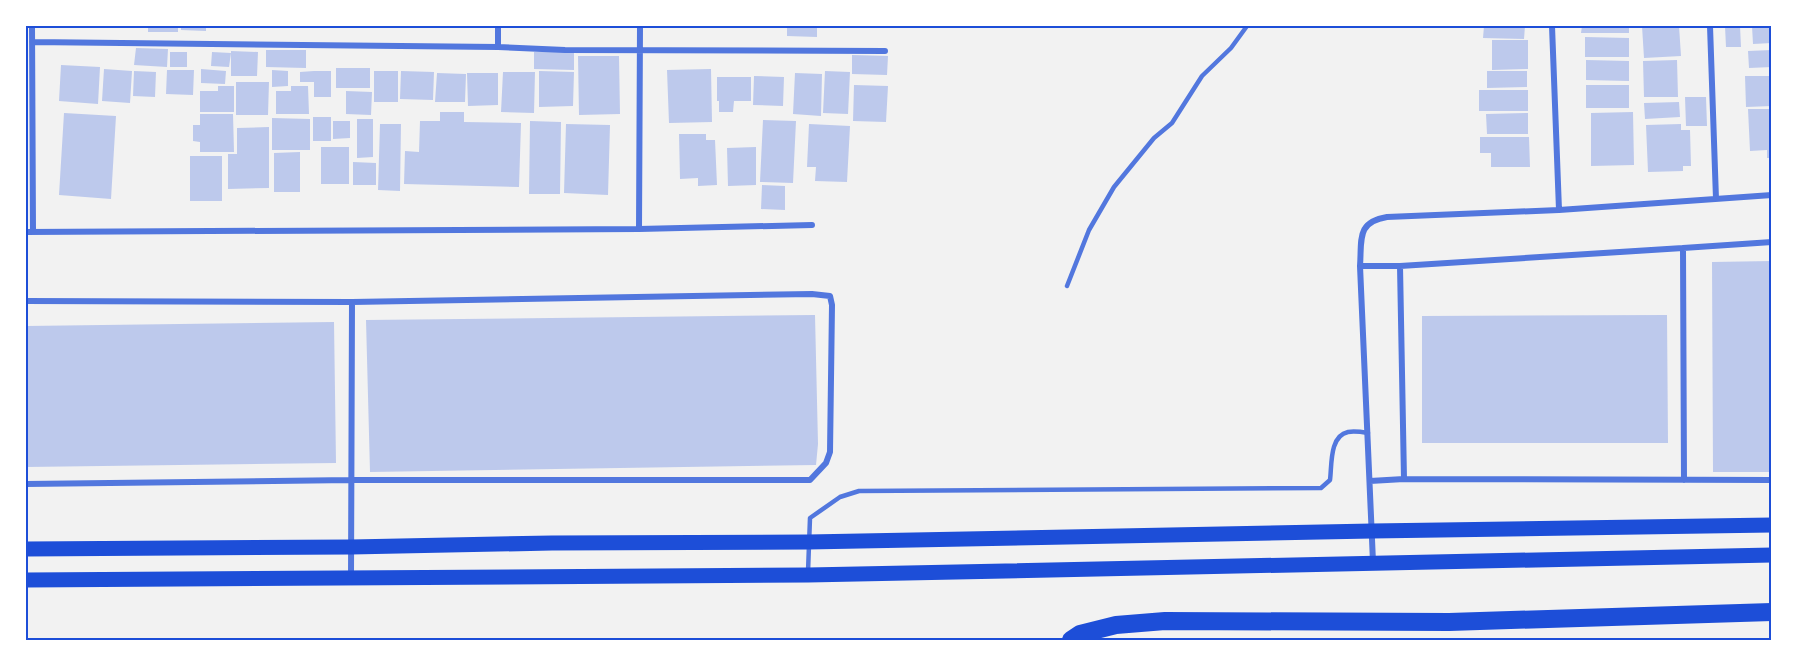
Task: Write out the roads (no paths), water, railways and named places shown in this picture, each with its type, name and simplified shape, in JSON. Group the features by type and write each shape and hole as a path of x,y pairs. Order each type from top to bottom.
{"highway":[{"path":"1071,640 1080,634 1116,625 1165,621 1449,622 1772,612"}],"main road":[{"path":"26,549 808,542 1772,525"},
{"path":"26,580 808,574 1772,555"}],"street":[{"path":"32,26 29,232 639,229 812,225"},
{"path":"498,26 498,47"},
{"path":"639,229 640,26"},
{"path":"1552,26 1559,210"},
{"path":"1710,26 1716,199"},
{"path":"32,42 885,51"},
{"path":"1372,563 1360,266 1362,236 1366,225 1373,219 1387,217 1559,210 1772,195"},
{"path":"1360,266 1400,266 1772,243"},
{"path":"1683,248 1684,480"},
{"path":"1400,266 1404,479"},
{"path":"26,302 352,302 812,294 830,296 832,305 830,452 826,463 810,480 351,480 26,484"},
{"path":"351,579 352,302"},
{"path":"1370,481 1404,479 1772,480"}],"lane":[{"path":"1067,286 1089,230 1114,186 1154,138 1172,123 1202,76 1231,48 1247,26"},
{"path":"808,574 810,518 840,497 859,491 1321,488 1330,480 1334,446 1338,438 1347,432 1368,433"}]}
